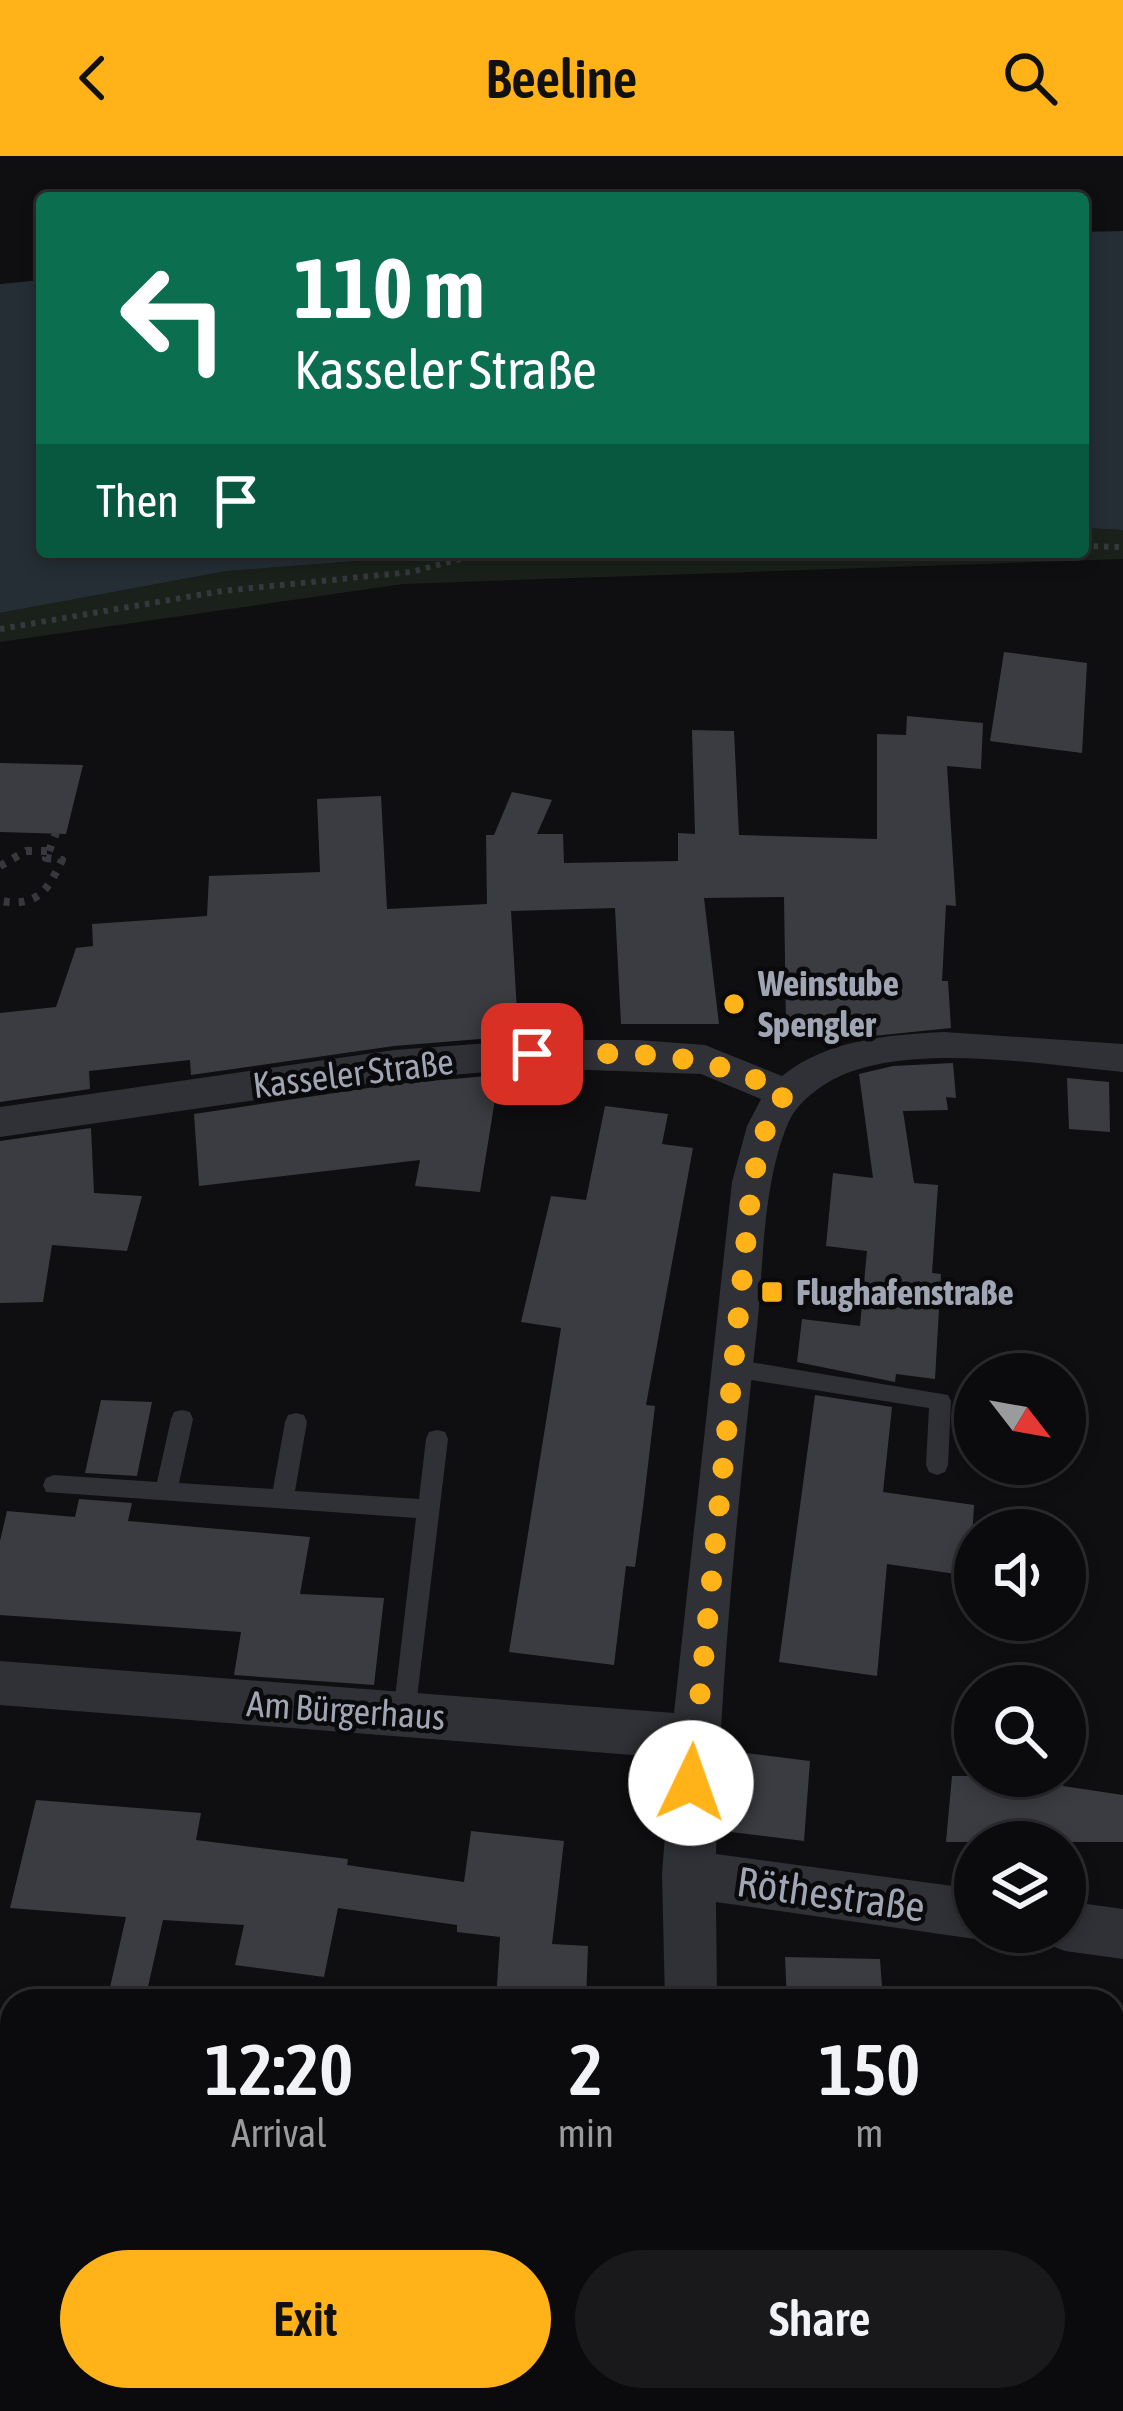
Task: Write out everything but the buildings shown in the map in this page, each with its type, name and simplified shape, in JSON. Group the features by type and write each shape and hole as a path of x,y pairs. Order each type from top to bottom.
{"street":[{"path":"691,1989 687,1874 693,1737 752,1182 767,1124 785,1093 824,1067 900,1048 1123,1058"},
{"name":"Kasseler Straße","path":"0,1122 394,1065 532,1054 638,1054 705,1060 785,1093"},
{"name":"Am Bürgerhaus","path":"0,1683 693,1737"},
{"name":"Röthestraße","path":"687,1874 954,1911"},
{"path":"1086,1929 1123,1934"}],"lane":[{"path":"732,1368 940,1401 937,1465"},
{"path":"166,1492 182,1419"},
{"path":"282,1499 296,1422"},
{"path":"405,1715 436,1439"},
{"path":"54,1485 428,1509"}],"path":[{"path":"1089,546 1123,547"},
{"path":"0,629 222,590 411,572 464,558"},
{"path":"0,901 33,903 44,898 62,860 46,857 56,833"},
{"path":"0,866 26,851 49,851"}],"shaded area":[{"path":"1123,231 1123,530 1089,528 1089,232"},
{"path":"36,281 36,558 394,558 227,571 0,613 0,284"},
{"path":"1089,528 1123,530 1123,559 403,584 0,642 0,613 227,571 394,558 1089,558"}],"place":[{"name":"Weinstube Spengler","path":"734,1004"},
{"name":"Flughafenstraße","path":"772,1292"}],"route":[{"path":"532,1054 638,1054 705,1060 785,1093 767,1124 752,1182 691,1783"}]}
